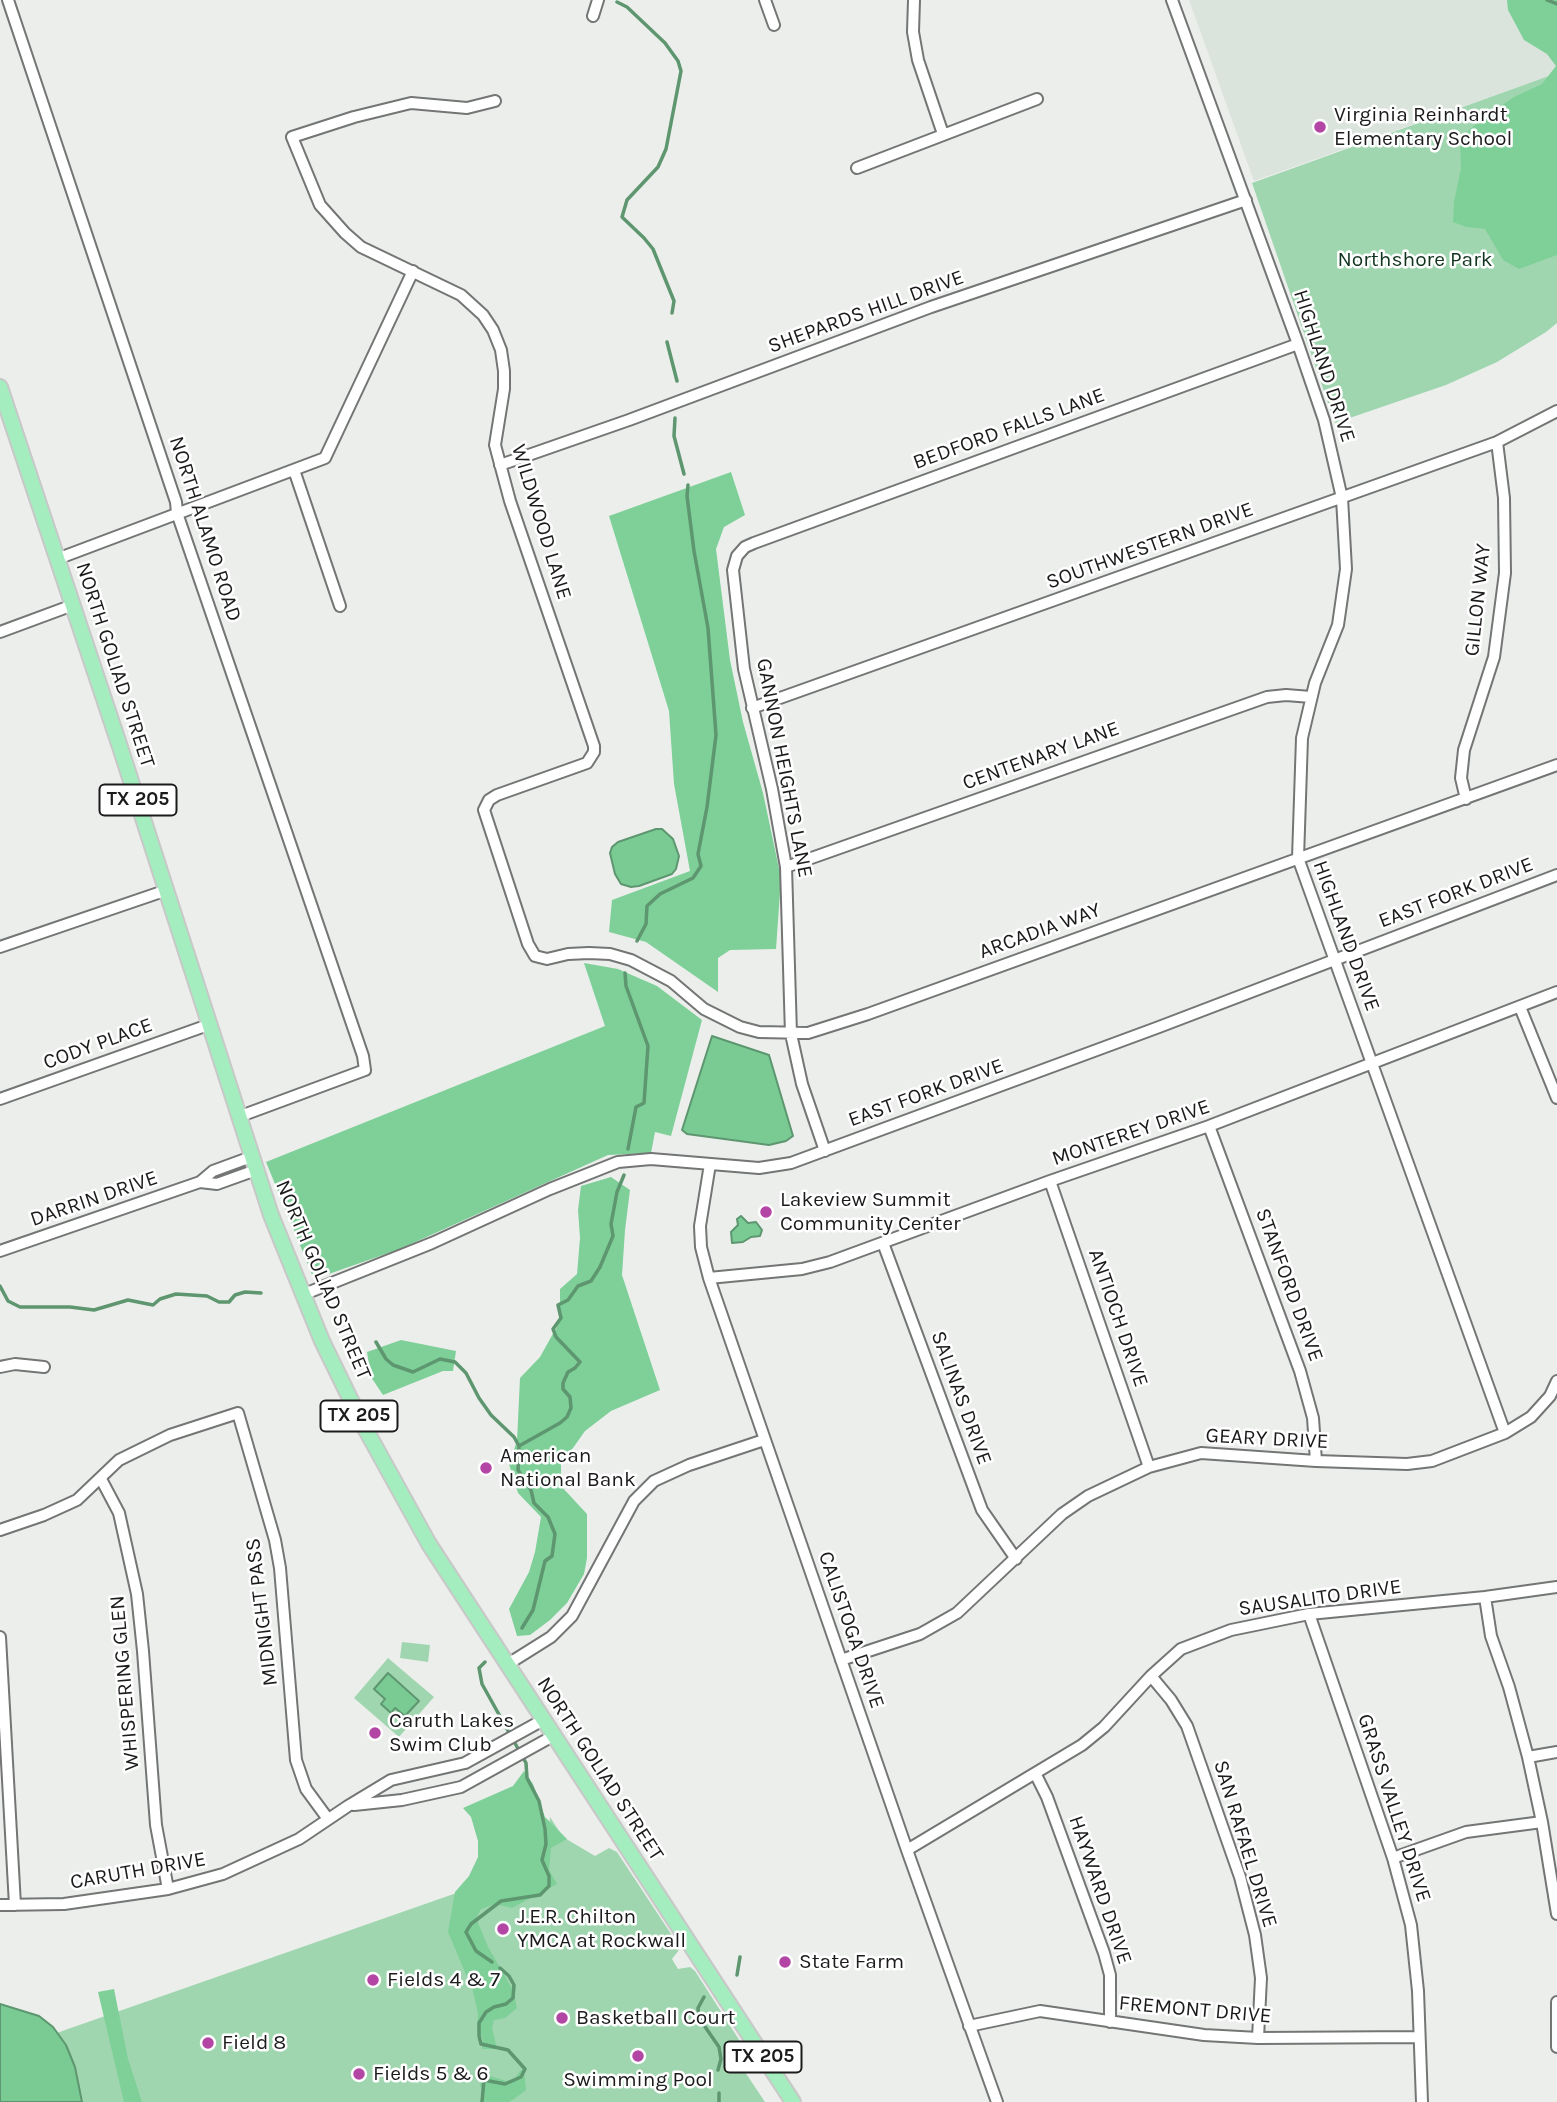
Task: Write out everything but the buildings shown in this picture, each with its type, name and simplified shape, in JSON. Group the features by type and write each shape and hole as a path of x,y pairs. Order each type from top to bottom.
{"main road":[{"name":"NORTH GOLIAD STREET","path":"0,387 167,890 253,1164 302,1295 350,1398 401,1496 442,1564 793,2102"}],"street":[{"name":"NORTH ALAMO ROAD","path":"8,0 172,489 177,513 361,1048 365,1070 238,1117"},
{"path":"593,16 598,0"},
{"path":"765,0 774,25"},
{"path":"914,0 913,32 918,60 943,134"},
{"name":"HIGHLAND DRIVE","path":"1172,0 1324,420 1342,498 1346,569 1338,625 1315,683 1302,738 1298,859 1505,1433"},
{"path":"857,168 1037,99"},
{"name":"WILDWOOD LANE","path":"495,101 467,108 411,103 292,137 320,205 345,233 361,247 461,295 483,315 493,330 500,349 504,370 495,445 594,746 592,758 581,766 497,795 486,805 485,816 528,944 535,956 541,959"},
{"name":"SHEPARDS HILL DRIVE","path":"500,465 629,420 931,307 1246,200"},
{"path":"57,559 325,458 413,271"},
{"name":"BEDFORD FALLS LANE","path":"737,556 745,547 754,543 1298,344"},
{"name":"SOUTHWESTERN DRIVE","path":"752,708 1497,442 1557,411"},
{"name":"GILLON WAY","path":"1466,799 1461,778 1464,750 1494,657 1505,573 1504,498 1497,442"},
{"path":"294,470 340,606"},
{"name":"GANNON HEIGHTS LANE","path":"737,556 733,570 744,669 772,789 786,867 791,1034 802,1084 825,1151"},
{"path":"0,632 73,605"},
{"name":"CENTENARY LANE","path":"786,867 1267,697 1286,695 1311,698"},
{"name":"ARCADIA WAY","path":"541,959 589,953 610,954 631,960 671,981 704,1009 722,1020 760,1032 808,1033 1557,765"},
{"name":"EAST FORK DRIVE","path":"302,1295 432,1243 550,1189 618,1162 651,1159 759,1168 790,1163 1334,961 1557,875"},
{"path":"0,947 167,890"},
{"name":"MONTEREY DRIVE","path":"709,1278 802,1269 830,1262 1209,1126 1557,992"},
{"path":"1520,1007 1557,1098"},
{"name":"CODY PLACE","path":"0,1099 208,1025"},
{"name":"STANFORD DRIVE","path":"1209,1126 1300,1371 1313,1418 1316,1461"},
{"name":"DARRIN DRIVE","path":"0,1251 200,1182 213,1171 253,1164"},
{"name":"CALISTOGA DRIVE","path":"710,1164 700,1226 701,1247 709,1278 997,2102"},
{"name":"ANTIOCH DRIVE","path":"1050,1181 1149,1467"},
{"name":"SALINAS DRIVE","path":"883,1243 982,1510 1016,1559"},
{"path":"0,1367 15,1364 44,1367"},
{"name":"GEARY DRIVE","path":"841,1660 920,1634 957,1613 1062,1514 1081,1500 1149,1467 1201,1453 1316,1461 1407,1464 1432,1461 1505,1433 1531,1417 1550,1396 1557,1381"},
{"name":"MIDNIGHT PASS","path":"0,1530 77,1500 119,1460 160,1440 238,1413 275,1540 280,1568 296,1760 306,1789 328,1819"},
{"path":"508,1664 551,1637 572,1616 634,1501 654,1481 689,1465 764,1440"},
{"name":"WHISPERING GLEN","path":"101,1479 119,1513 137,1594 156,1825 168,1889"},
{"name":"SAUSALITO DRIVE","path":"907,1850 1082,1745 1104,1727 1151,1676 1181,1649 1231,1630 1309,1614 1485,1597 1557,1587"},
{"path":"1485,1597 1491,1636 1509,1687 1528,1757 1557,1914"},
{"name":"GRASS VALLEY DRIVE","path":"1309,1614 1393,1858 1412,1925 1422,2102"},
{"path":"0,1637 15,1905"},
{"name":"SAN RAFAEL DRIVE","path":"1151,1676 1171,1700 1186,1726 1240,1877 1255,1935 1261,1978 1258,2038"},
{"name":"CARUTH DRIVE","path":"0,1905 64,1904 168,1889 234,1870 299,1839 391,1780 465,1763 543,1720"},
{"name":"CARUTH DRIVE","path":"348,1806 402,1800 461,1787 553,1736"},
{"path":"1528,1757 1557,1752"},
{"name":"HAYWARD DRIVE","path":"1036,1775 1047,1797 1104,1953 1110,1975 1110,2022"},
{"path":"1393,1858 1466,1832 1542,1822"},
{"path":"1557,2002 1557,2047"},
{"name":"FREMONT DRIVE","path":"969,2026 1040,2011 1204,2035 1258,2038 1419,2037"}],"shaded area":[{"name":"Virginia Reinhardt Elementary School","path":"1189,0 1551,0 1557,73 1254,181"},
{"path":"1507,0 1557,0 1557,255 1519,269 1503,260 1485,229 1466,227 1453,222 1461,168 1460,139 1480,120 1514,97 1542,84 1556,66 1547,54 1524,40 1508,10"},
{"path":"731,472 745,515 724,527 716,549 730,660 781,878 776,949 730,950 718,958 718,992 646,942 609,932 612,900 690,871 674,784 669,711 609,516"},
{"path":"662,829 673,839 679,856 676,869 672,874 639,886 621,884 615,874 610,853 612,847 618,842"},
{"path":"584,963 618,969 657,986 702,1020 671,1136 655,1132 651,1153 608,1155 400,1249 323,1276 313,1277 266,1162 605,1026"},
{"path":"712,1036 769,1055 793,1136 786,1141 769,1145 687,1134 682,1130"},
{"path":"611,1177 630,1190 622,1275 660,1390 611,1411 585,1431 561,1465 561,1486 587,1514 587,1558 584,1574 567,1603 550,1620 530,1635 517,1636 509,1609 529,1572 541,1517 518,1493 509,1464 517,1441 520,1378 540,1357 560,1321 560,1289 577,1274 581,1186"},
{"path":"741,1216 748,1223 756,1222 762,1230 760,1236 732,1243 731,1232 738,1225 737,1219"},
{"path":"401,1340 456,1351 453,1371 443,1371 383,1395 371,1377 367,1352"},
{"path":"388,1673 419,1701 405,1716 395,1708 391,1713 381,1704 385,1699 374,1689"},
{"path":"524,1771 533,1784 545,1817 567,1839 551,1848 549,1870 557,1884 512,1908 495,1904 481,1909 476,1918 488,1947 513,1990 517,2008 505,2018 494,2020 492,2028 497,2049 482,2049 483,2039 477,2030 478,2014 473,1991 448,1932 455,1892 469,1876 478,1857 478,1841 471,1817 463,1808 513,1786"},
{"path":"114,1989 128,2059 142,2102 124,2102 98,1992"},
{"path":"0,2004 39,2016 53,2027 66,2045 75,2067 82,2102 0,2102"},
{"path":"524,2069 526,2090 509,2102 480,2102 484,2095 481,2079 490,2076 506,2081 515,2078"}],"green space":[{"name":"Northshore Park","path":"1557,73 1557,323 1497,362 1446,385 1335,423 1252,183"},
{"path":"402,1642 430,1645 428,1662 400,1658"},
{"path":"388,1658 434,1697 399,1737 354,1698"},
{"name":"J.E.R. Chilton YMCA at Rockwall","path":"550,1817 563,1837 595,1856 609,1848 617,1852 677,1943 679,1950 672,1959 678,1969 690,1967 695,1971 745,2049 745,2056 739,2063 765,2102 82,2102 48,2036 545,1862"}],"waterway":[{"path":"1547,0 1557,4"},
{"path":"617,2 627,7 665,43 678,61 681,71 666,149 658,167 627,200 622,217 653,249 674,301 672,313"},
{"path":"667,342 677,381"},
{"path":"675,418 674,436 684,474"},
{"path":"637,941 646,924 647,906 660,894 693,878 701,866 698,854 716,735 708,628 694,551 688,485"},
{"path":"625,973 626,986 648,1046 644,1103 636,1107 628,1149"},
{"path":"522,1628 533,1610 545,1561 552,1556 555,1534 548,1517 534,1503 531,1490 518,1470 519,1446 560,1423 571,1408 570,1397 563,1389 563,1383 568,1372 580,1362 556,1337 553,1329 561,1318 558,1305 568,1300 578,1286 591,1281 600,1267 613,1236 611,1224 617,1192 624,1175"},
{"path":"0,1286 8,1301 20,1307 94,1310 128,1300 153,1305 160,1299 176,1294 207,1296 219,1302 229,1302 235,1295 245,1292 261,1293"},
{"path":"376,1342 393,1365 413,1372 440,1359 455,1362 466,1373 491,1415 514,1437 519,1446"},
{"path":"485,1662 479,1668 482,1684 526,1763 527,1778 539,1801 546,1844 542,1860 549,1876 549,1886 540,1895 501,1901 471,1924 466,1932 476,1951 492,1962"},
{"path":"737,1975 740,1957"},
{"path":"482,2102 484,2080 505,2084 521,2077 525,2069 508,2050 481,2044 479,2036 479,2023 486,2012 506,2004 513,1998 514,1985 500,1968"},
{"path":"704,1997 698,2008 699,2018 719,2047 721,2059 718,2070"},
{"path":"719,2093 719,2102"}],"place":[{"name":"Virginia Reinhardt Elementary School","path":"1320,127"},
{"name":"Lakeview Summit Community Center","path":"766,1212"},
{"name":"American National Bank","path":"486,1468"},
{"name":"Caruth Lakes Swim Club","path":"375,1733"},
{"name":"J.E.R. Chilton YMCA at Rockwall","path":"503,1929"},
{"name":"State Farm","path":"785,1962"},
{"name":"Fields 4 & 7","path":"373,1980"},
{"name":"Basketball Court","path":"562,2018"},
{"name":"Field 8","path":"208,2043"},
{"name":"Swimming Pool","path":"638,2056"},
{"name":"Fields 5 & 6","path":"359,2074"}]}
